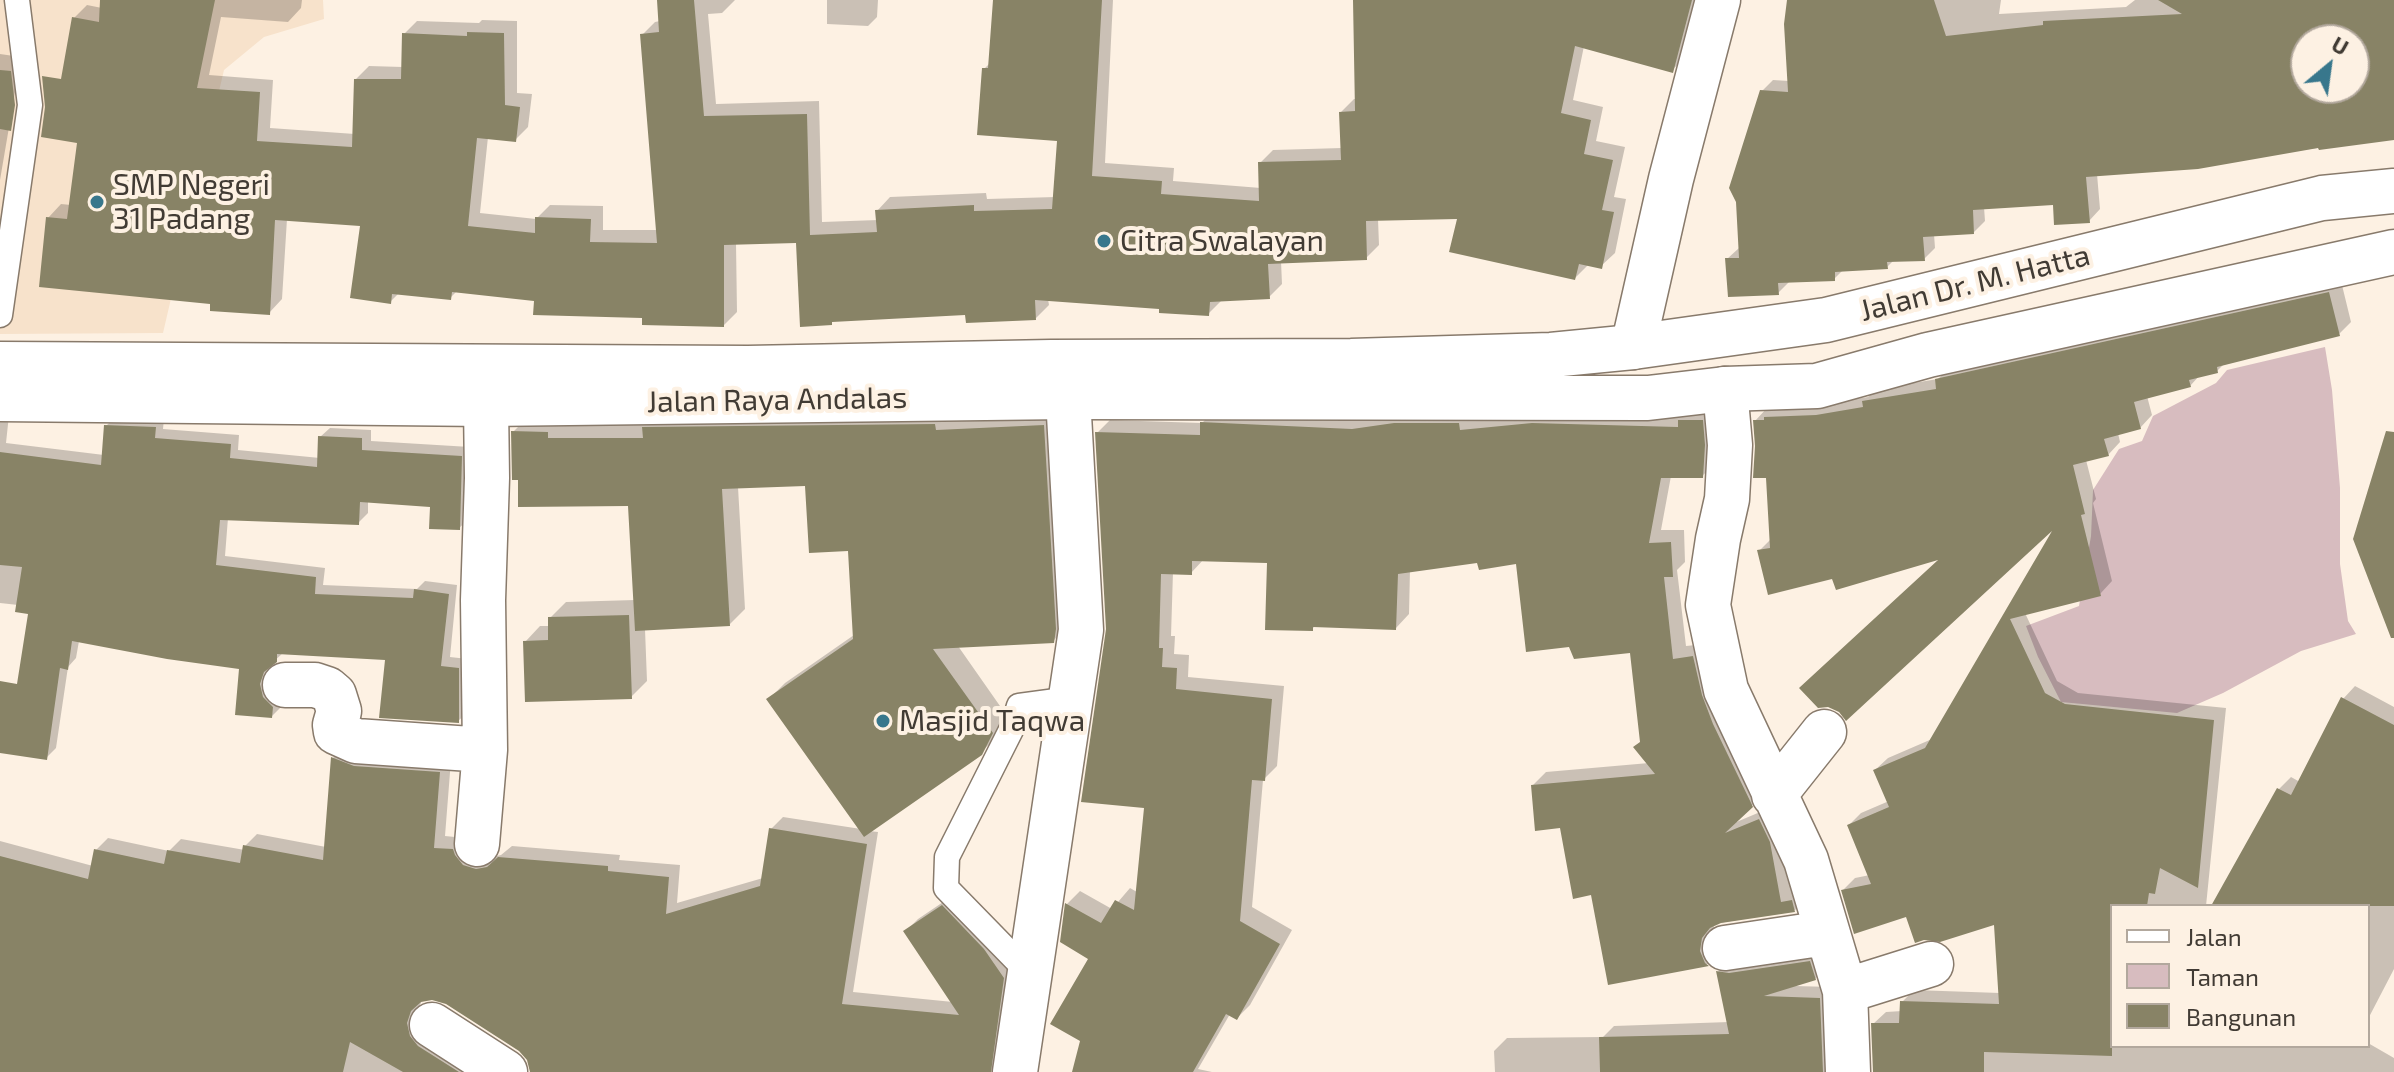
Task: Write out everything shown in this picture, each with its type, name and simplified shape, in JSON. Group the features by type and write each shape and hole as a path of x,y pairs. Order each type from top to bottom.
{"main road":[{"path":"1633,347 1671,179 1718,0"},
{"name":"Jalan Dr. M. Hatta","path":"1551,355 1633,347 1826,320 2322,198 2394,191"},
{"name":"Jalan Dr. M. Hatta","path":"1554,398 1648,398 1725,389 1817,386 1928,355 2394,252"},
{"name":"Jalan Raya Andalas","path":"0,399 748,368 1051,362 1351,361 1551,355"},
{"name":"Jalan Raya Andalas","path":"0,364 383,384 486,404 1068,397 1554,398"},
{"path":"1725,389 1730,445 1727,499 1708,605 1726,690 1806,860 1845,991 1848,1072"},
{"path":"1015,1072 1081,630 1068,397"},
{"path":"477,844 485,750 483,600 486,404"},
{"path":"285,685 315,685 327,689 334,695 339,711 336,732 356,741 485,750"},
{"path":"1774,795 1824,732"},
{"path":"1725,948 1826,933"},
{"path":"1845,991 1931,964"},
{"path":"432,1025 505,1072"}],"lane":[{"path":"0,315 30,105 17,0"},
{"path":"1029,973 946,888 947,857 1013,726 1019,706 1071,699"}],"shaded area":[{"name":"SMP Negeri 31 Padang","path":"0,0 323,0 324,19 264,37 224,70 163,333 0,334"}],"green space":[{"path":"2325,347 2332,390 2340,488 2340,564 2348,621 2356,634 2301,651 2223,693 2177,713 2061,702 2026,626 2079,606 2091,536 2093,490 2119,449 2142,441 2153,416 2216,383 2227,370"}],"building":[{"path":"100,0 215,0 197,88 260,92 257,141 352,147 354,79 401,79 402,33 467,36 467,32 504,33 505,105 520,107 516,142 477,138 468,226 535,233 535,217 591,219 590,242 657,243 640,34 659,32 657,0 694,0 704,116 807,114 810,235 877,232 875,210 974,205 974,211 1052,209 1057,141 977,135 982,68 988,68 993,0 1102,0 1092,176 1162,181 1161,194 1259,201 1258,162 1341,160 1339,112 1355,111 1353,0 1692,0 1673,73 1575,46 1561,113 1591,120 1584,154 1613,160 1602,210 1614,212 1602,269 1579,264 1575,280 1449,252 1457,219 1366,221 1367,260 1268,264 1270,299 1210,302 1209,316 1035,300 1036,320 966,323 965,315 832,322 832,325 800,327 796,243 724,245 724,327 642,325 642,318 533,315 534,301 452,292 451,300 392,294 391,304 350,298 360,226 275,220 270,315 210,311 210,304 39,287 46,217 67,219 77,143 41,137 45,107 42,76 61,79 72,17 99,22"},
{"path":"1787,0 1934,0 1946,36 2043,25 2043,21 2182,14 2158,0 2394,0 2394,140 2318,148 2198,169 2086,177 2090,223 2054,225 2053,205 1973,210 1974,234 1923,237 1925,261 1887,262 1888,269 1835,272 1835,281 1778,283 1779,295 1728,297 1725,258 1739,258 1736,202 1729,188 1760,90 1788,92 1784,24"},
{"path":"0,70 11,71 15,105 11,131 0,129"},
{"path":"2329,292 2340,336 2217,367 2218,373 2189,380 2191,387 2134,402 2141,429 2104,439 2109,456 2073,465 2085,514 2081,515 2101,596 2010,619 2045,693 2065,704 2214,720 2198,888 2160,868 2155,894 2149,893 2147,904 2110,904 2112,1056 1984,1052 1984,1072 1873,1072 1871,1023 1899,1023 1900,1001 1999,1004 1994,925 1940,942 1924,940 1915,943 1906,917 1854,934 1841,890 1871,884 1847,825 1889,807 1873,770 1925,748 2052,531 1846,721 1839,712 1828,707 1818,708 1799,688 1938,560 1836,590 1832,579 1768,595 1757,550 1770,548 1766,478 1753,478 1753,420 1816,415 1863,407 1862,401 1936,389 1935,379"},
{"path":"1678,420 1703,420 1705,445 1703,478 1661,478 1649,543 1671,542 1673,577 1664,577 1673,659 1693,656 1713,724 1753,807 1725,833 1759,819 1770,842 1781,902 1792,900 1795,912 1721,923 1710,928 1702,938 1700,951 1709,966 1608,985 1591,895 1573,899 1560,828 1535,831 1531,785 1655,774 1633,747 1640,742 1630,653 1574,659 1569,647 1526,652 1516,564 1479,570 1477,563 1398,574 1396,630 1313,627 1313,631 1265,630 1267,563 1192,561 1192,575 1161,574 1159,648 1163,648 1162,667 1177,668 1176,689 1272,699 1265,781 1252,780 1240,921 1280,944 1237,1020 1226,1014 1193,1072 1072,1072 1080,1041 1050,1024 1088,959 1060,942 1065,903 1101,923 1115,900 1134,910 1144,808 1081,802 1106,629 1095,432 1200,435 1200,422 1352,429 1394,423 1459,423 1460,430 1532,423 1678,427"},
{"path":"935,424 936,430 1044,425 1056,629 1054,643 933,649 993,733 982,755 864,837 766,699 853,639 848,551 809,553 805,486 722,489 730,626 635,631 628,506 518,507 518,480 512,480 511,431 548,432 548,438 643,438 642,427"},
{"path":"104,425 156,427 155,438 231,444 230,458 317,467 318,436 362,438 362,450 462,456 460,530 429,529 430,507 360,502 359,525 220,520 216,565 316,577 315,594 413,598 414,589 449,594 441,666 459,668 459,723 379,718 385,660 277,654 277,662 264,672 260,684 263,697 273,707 272,718 235,715 239,669 72,641 68,670 60,668 47,760 0,753 0,681 17,684 28,614 15,612 22,567 0,565 0,452 101,465"},
{"path":"2386,431 2394,432 2394,638 2391,638 2353,539"},
{"path":"629,615 632,699 525,702 523,641 548,640 548,617"},
{"path":"2341,697 2394,725 2394,906 2212,904 2277,788 2291,795"},
{"path":"331,757 354,766 440,772 434,848 453,849 463,865 476,869 487,867 498,857 608,866 608,871 669,877 666,914 760,886 769,828 867,844 842,1004 959,1015 903,931 942,905 984,949 1004,978 991,1072 530,1072 527,1060 519,1051 446,1004 432,1000 421,1002 411,1011 407,1023 410,1036 418,1046 459,1072 403,1072 350,1042 343,1072 0,1072 0,856 88,879 94,849 164,864 167,850 240,863 243,845 323,860"},
{"path":"1810,961 1816,980 1764,996 1820,998 1823,1072 1600,1072 1599,1037 1729,1034 1716,971 1729,973"}],"place":[{"name":"SMP Negeri 31 Padang","path":"97,202"},
{"name":"Citra Swalayan","path":"1104,241"},
{"name":"Masjid Taqwa","path":"883,721"}]}
